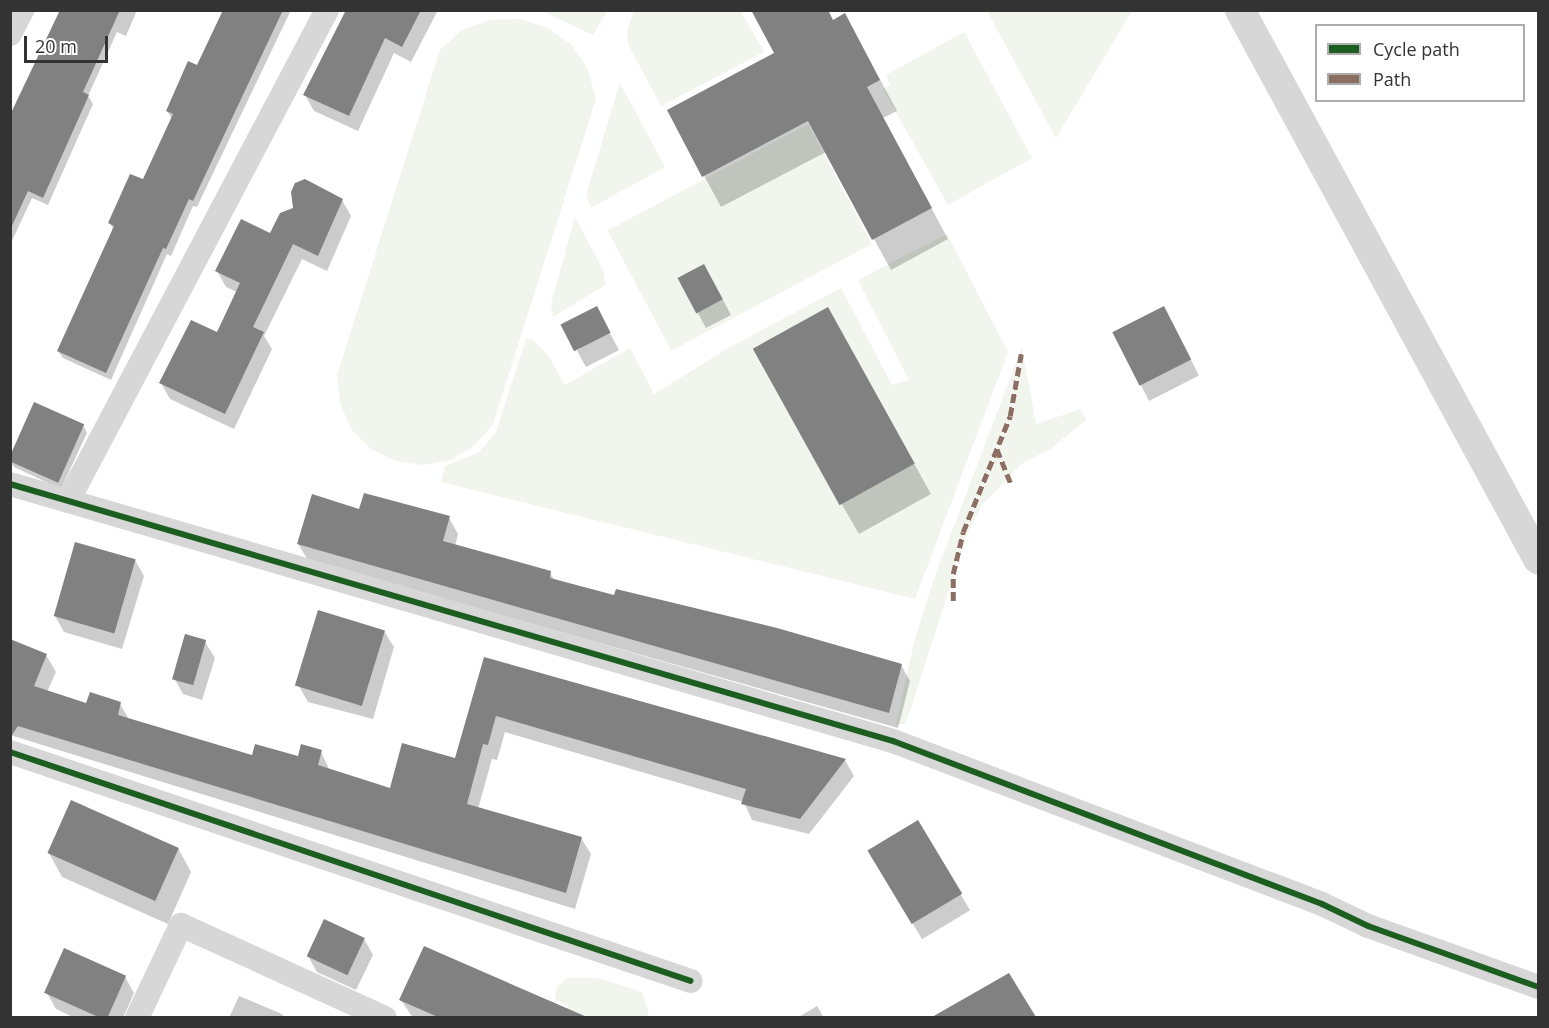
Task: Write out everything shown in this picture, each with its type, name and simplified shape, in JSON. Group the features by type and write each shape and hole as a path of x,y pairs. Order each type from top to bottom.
{"street":[{"path":"10,34 22,10"},
{"path":"68,501 327,10"},
{"path":"1240,10 1539,559"},
{"path":"10,484 912,747 1322,904 1368,926 1539,987"},
{"path":"10,752 691,981"},
{"path":"137,1017 181,925 385,1017"}],"shaded area":[{"path":"542,11 607,11 593,35"},
{"path":"634,11 741,11 764,52 661,106 628,44 627,31"},
{"path":"987,11 1132,11 1056,138"},
{"path":"520,19 548,28 572,45 588,70 596,99 493,424 475,445 451,460 424,465 396,461 371,449 351,429 340,403 337,375 440,50 462,30 490,20"},
{"path":"964,32 1032,158 948,205 883,89 890,85 886,75"},
{"path":"620,83 665,167 591,208 586,195"},
{"path":"808,124 872,244 671,351 608,231"},
{"path":"575,217 603,270 605,285 553,317 551,304"},
{"path":"947,234 1008,352 915,599 441,482 445,466 478,453 496,432 526,339 532,339 548,355 565,385 630,348 654,394 730,347 841,288 892,385 909,380 858,280"},
{"path":"1022,347 1036,424 1081,409 1086,420 1050,449 1021,464 981,506 966,537 905,724 896,724 915,639 932,584"},
{"path":"568,978 598,978 642,992 649,1014 646,1018 563,1017 568,1006 555,999 557,986"}],"building":[{"path":"60,10 120,10 83,92 89,95 43,198 28,191 10,230 10,115"},
{"path":"223,10 283,10 193,201 189,199 166,249 163,248 106,373 57,351 114,226 108,223 130,174 143,179 173,114 166,111 188,61 197,65"},
{"path":"346,10 421,10 402,47 385,38 349,116 303,95"},
{"path":"751,10 828,10 833,20 845,13 880,80 867,87 932,208 872,240 808,121 702,177 667,110 774,53"},
{"path":"305,179 343,199 318,256 293,244 253,327 264,332 225,414 159,383 191,320 217,332 240,283 215,271 241,219 270,233 280,213 293,208 291,192 295,183"},
{"path":"704,264 723,299 696,313 678,278"},
{"path":"597,306 611,333 574,351 560,325"},
{"path":"1164,306 1191,359 1140,386 1112,332"},
{"path":"828,307 915,464 840,505 753,349"},
{"path":"34,402 84,424 58,483 10,461 10,456"},
{"path":"364,493 450,516 443,541 551,571 550,578 614,595 616,589 777,628 902,664 889,713 297,544 312,494 359,509"},
{"path":"75,542 136,559 114,633 54,616"},
{"path":"318,610 385,630 362,706 295,686"},
{"path":"185,634 206,640 193,685 172,679"},
{"path":"10,639 47,654 34,686 86,703 90,692 121,702 118,715 252,755 255,744 298,756 301,744 322,750 318,765 390,788 402,743 455,758 484,657 846,759 800,819 741,804 746,789 496,716 488,745 483,744 467,804 582,837 566,893 18,726 10,738"},
{"path":"71,800 179,848 155,901 47,853"},
{"path":"918,820 962,894 912,924 867,850"},
{"path":"324,919 365,938 347,975 307,956"},
{"path":"424,946 587,1017 438,1017 399,1000"},
{"path":"64,948 126,976 107,1018 101,1018 44,993"},
{"path":"1009,973 1036,1017 932,1017"}],"marked path":[{"path":"953,601 953,574 963,532 1010,416 1021,354"},
{"path":"997,449 1012,486"}],"cycle path":[{"path":"10,484 893,741 1322,904 1368,926 1538,987"},
{"path":"10,752 691,981"}]}
